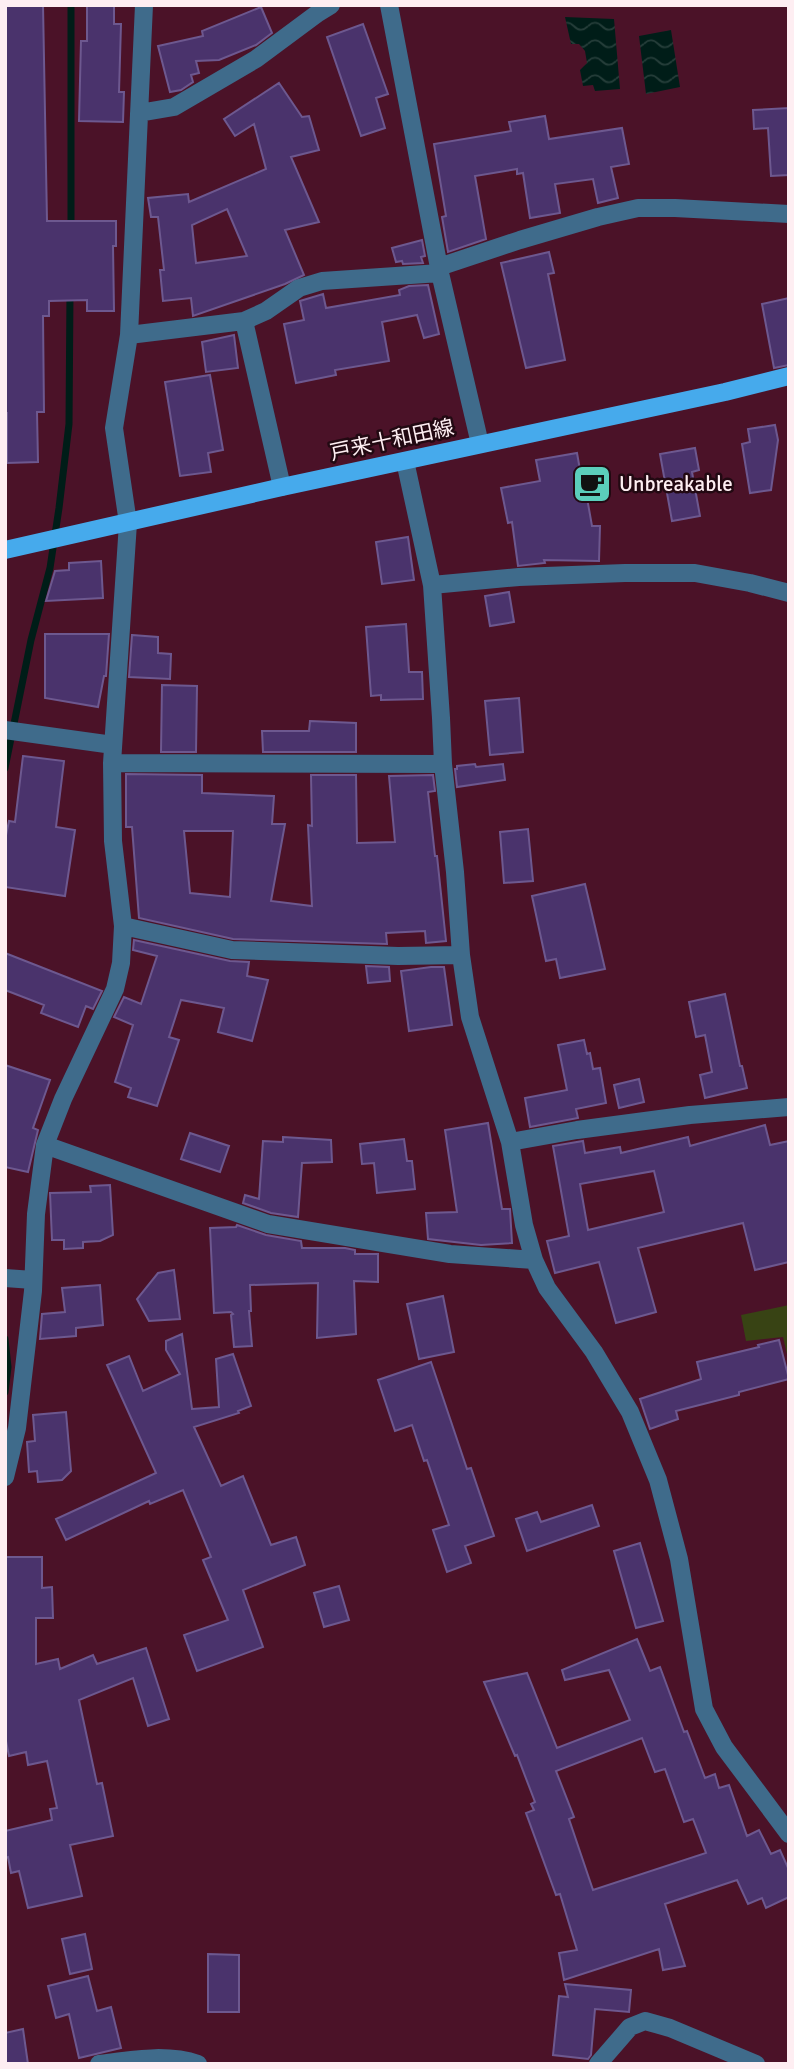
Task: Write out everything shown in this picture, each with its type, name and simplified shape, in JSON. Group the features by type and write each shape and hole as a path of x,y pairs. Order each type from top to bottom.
{"main road":[{"name":"戸来十和田線","path":"5,550 789,376"}],"street":[{"path":"5,1477 17,1428 33,1280 36,1214 45,1145 63,1099 115,989 121,963 123,926 113,841 113,754 128,523 114,428 129,334 144,5"},
{"path":"139,113 174,107 256,59 331,5"},
{"path":"389,5 439,270 480,444"},
{"path":"129,334 244,321 265,311 299,288 322,281 439,270 559,229 638,208 789,214"},
{"path":"244,321 282,487"},
{"path":"405,461 432,585 443,764 461,956 470,1017 510,1142 524,1225 534,1259 547,1288 594,1352 630,1412 658,1480 680,1559 704,1709 724,1747 789,1834"},
{"path":"432,585 519,577 695,573 789,593"},
{"path":"13,731 113,754 443,764"},
{"path":"123,926 232,950 461,956"},
{"path":"510,1142 690,1115 789,1107"},
{"path":"45,1145 268,1224 450,1254 534,1259"},
{"path":"5,1278 33,1280"},
{"path":"598,2064 630,2027 645,2021 670,2028 756,2064"},
{"path":"99,2064 148,2058 188,2060 198,2064"}],"green space":[{"path":"789,1305 789,1363 783,1337 746,1341 741,1315"}],"water":[{"path":"565,17 614,19 620,89 595,91 593,85 583,86 580,70 587,63 585,51 579,44 571,44"},
{"path":"671,30 680,87 646,94 639,36"}],"building":[{"path":"5,5 43,5 47,221 116,221 116,246 113,246 114,311 87,311 87,300 49,301 49,316 43,316 44,412 37,412 38,462 7,463"},
{"path":"87,5 114,5 114,24 121,24 119,92 124,92 123,122 79,121 81,41 87,41"},
{"path":"261,7 272,33 256,45 219,60 196,61 199,73 191,75 193,82 181,90 170,92 158,46 203,36 202,31"},
{"path":"363,24 388,94 376,98 385,128 361,136 327,37"},
{"path":"279,83 302,117 309,116 319,150 291,157 319,222 285,230 304,275 193,316 191,298 163,301 160,270 164,270 158,217 151,217 148,198 188,194 189,202 266,169 254,124 235,136 224,119","holes":["227,209 247,256 196,263 192,225"]},
{"path":"789,108 789,175 771,176 768,128 754,129 753,110"},
{"path":"545,116 549,139 622,128 629,164 611,167 618,198 598,203 593,179 555,184 560,213 530,218 523,173 517,174 517,169 475,176 486,239 448,252 442,217 446,216 434,144 511,131 509,122"},
{"path":"422,240 425,256 421,257 423,263 396,262 392,248"},
{"path":"549,252 554,273 548,274 565,360 526,368 501,263"},
{"path":"428,285 439,334 424,338 417,315 382,322 389,361 335,370 336,375 296,383 284,324 304,320 300,301 323,294 326,308 400,295 399,290 409,286"},
{"path":"789,298 789,365 774,368 762,304"},
{"path":"234,335 238,368 206,372 202,342"},
{"path":"210,375 223,450 208,453 211,472 180,476 165,382"},
{"path":"775,425 778,440 771,490 750,493 742,444 750,442 748,429"},
{"path":"695,448 699,470 692,472 700,516 672,521 660,454"},
{"path":"577,453 592,526 600,526 599,561 544,560 545,563 518,566 512,522 508,523 501,488 540,481 536,460"},
{"path":"408,537 414,580 382,584 376,542"},
{"path":"101,561 103,598 46,601 55,571 69,570 69,563"},
{"path":"509,592 514,622 490,626 485,596"},
{"path":"406,624 409,672 422,672 423,699 381,700 381,695 371,696 366,627"},
{"path":"45,634 109,634 106,676 98,707 45,698"},
{"path":"132,635 158,637 158,653 171,654 170,679 129,677"},
{"path":"162,685 197,686 196,752 161,752"},
{"path":"519,698 523,752 490,755 485,701"},
{"path":"310,721 356,723 356,752 263,752 262,731 309,731"},
{"path":"23,756 64,761 56,827 75,830 65,896 5,887 5,840 9,821 15,822"},
{"path":"475,764 476,767 503,764 505,780 457,787 457,766"},
{"path":"126,774 202,775 202,793 274,796 272,824 285,824 271,901 312,906 308,825 312,826 311,775 356,775 357,843 395,842 389,776 433,775 435,791 428,792 446,941 426,943 425,931 386,933 387,944 233,939 139,918 132,827 126,827","holes":["184,831 233,831 230,897 190,893"]},
{"path":"528,829 533,881 504,883 500,832"},
{"path":"585,884 605,969 560,978 556,959 546,961 532,896"},
{"path":"134,940 230,961 249,962 247,976 268,980 252,1041 218,1032 224,1008 181,1000 169,1037 179,1040 157,1106 128,1097 131,1088 115,1082 133,1025 114,1017 124,997 141,1004 157,956 133,950"},
{"path":"5,953 102,991 93,1009 86,1006 78,1027 41,1013 44,1005 5,990"},
{"path":"366,966 389,967 390,981 368,983"},
{"path":"444,967 452,1025 409,1031 401,971"},
{"path":"725,994 747,1088 705,1098 700,1075 712,1072 705,1035 696,1037 689,1002"},
{"path":"584,1040 593,1069 600,1068 606,1103 576,1109 578,1118 530,1127 525,1098 567,1090 558,1045"},
{"path":"5,1065 50,1080 33,1128 38,1130 28,1172 5,1167"},
{"path":"639,1079 644,1102 619,1108 614,1085"},
{"path":"488,1123 502,1209 510,1209 512,1243 481,1245 428,1239 426,1213 457,1212 445,1130"},
{"path":"765,1125 770,1145 789,1141 789,1262 755,1270 743,1223 638,1248 656,1312 616,1323 599,1262 555,1273 547,1241 569,1236 553,1146 583,1141 585,1153 620,1147 621,1153 688,1137 690,1146","holes":["654,1171 664,1212 588,1230 580,1184"]},
{"path":"190,1133 229,1146 220,1172 181,1159"},
{"path":"283,1137 331,1140 332,1162 302,1163 298,1217 271,1213 243,1203 245,1195 259,1199 263,1141 283,1142"},
{"path":"404,1139 407,1161 412,1161 415,1189 377,1193 374,1163 362,1164 360,1144"},
{"path":"110,1185 113,1235 100,1241 83,1242 83,1248 64,1249 64,1240 52,1240 50,1193 91,1192 90,1186"},
{"path":"237,1225 266,1235 301,1241 302,1248 345,1248 355,1250 355,1254 378,1254 378,1282 354,1281 356,1334 317,1338 318,1283 250,1285 252,1346 234,1347 233,1314 214,1313 210,1228"},
{"path":"174,1270 180,1319 149,1321 137,1299 158,1273"},
{"path":"100,1285 103,1325 76,1328 76,1336 40,1339 42,1314 65,1312 62,1288"},
{"path":"443,1296 454,1352 419,1359 407,1304"},
{"path":"182,1334 192,1409 219,1407 216,1359 233,1354 251,1406 238,1411 239,1413 194,1427 221,1486 243,1476 271,1545 296,1537 305,1565 243,1590 263,1647 197,1671 184,1635 228,1620 203,1560 211,1557 183,1490 150,1504 149,1501 66,1540 56,1519 156,1473 107,1365 129,1356 143,1391 180,1374 166,1350 166,1341"},
{"path":"779,1340 789,1379 676,1411 678,1419 650,1429 640,1399 701,1379 697,1362"},
{"path":"431,1362 467,1469 471,1468 494,1536 465,1546 471,1563 447,1572 433,1530 449,1525 427,1460 424,1461 412,1425 395,1431 378,1380"},
{"path":"66,1412 71,1471 62,1480 38,1482 37,1471 29,1472 27,1442 35,1441 33,1415"},
{"path":"592,1505 599,1526 527,1551 516,1519 537,1512 541,1522"},
{"path":"640,1543 663,1621 636,1628 614,1551"},
{"path":"5,1557 42,1557 42,1588 52,1587 53,1618 36,1618 36,1664 58,1659 60,1669 93,1655 97,1664 146,1648 169,1719 148,1726 133,1678 79,1700 97,1784 102,1783 113,1836 70,1845 82,1896 28,1908 19,1871 11,1873 8,1857 5,1858 5,1831 52,1820 50,1809 57,1808 47,1761 28,1765 26,1752 9,1756 5,1736"},
{"path":"339,1586 349,1620 324,1627 314,1593"},
{"path":"637,1639 650,1671 660,1667 684,1732 687,1731 705,1778 715,1774 719,1788 729,1785 747,1836 759,1830 771,1854 780,1850 789,1870 789,1897 766,1908 762,1898 748,1904 737,1880 665,1904 685,1966 663,1970 659,1949 564,1980 559,1953 577,1950 560,1894 556,1895 526,1813 534,1810 531,1804 535,1802 484,1682 527,1673 557,1748 630,1720 609,1670 565,1680 562,1670","holes":["642,1738 655,1772 665,1769 684,1822 693,1819 706,1853 593,1890 569,1819 574,1817 556,1771"]},
{"path":"85,1934 92,1969 70,1974 62,1939"},
{"path":"208,1954 239,1955 239,2012 208,2012"},
{"path":"88,1976 97,2011 111,2007 121,2048 79,2058 69,2014 56,2018 48,1986"},
{"path":"565,1984 631,1990 629,2012 595,2009 591,2055 588,2059 553,2055 559,1996 568,1997"},
{"path":"23,2029 28,2064 5,2064 5,2033"}],"waterway":[{"path":"71,5 71,231"},
{"path":"5,768 31,640 50,568 59,508 69,424 70,292"},
{"path":"5,1339 8,1367 5,1392"}],"place":[{"name":"Unbreakable","path":"592,484"}]}
